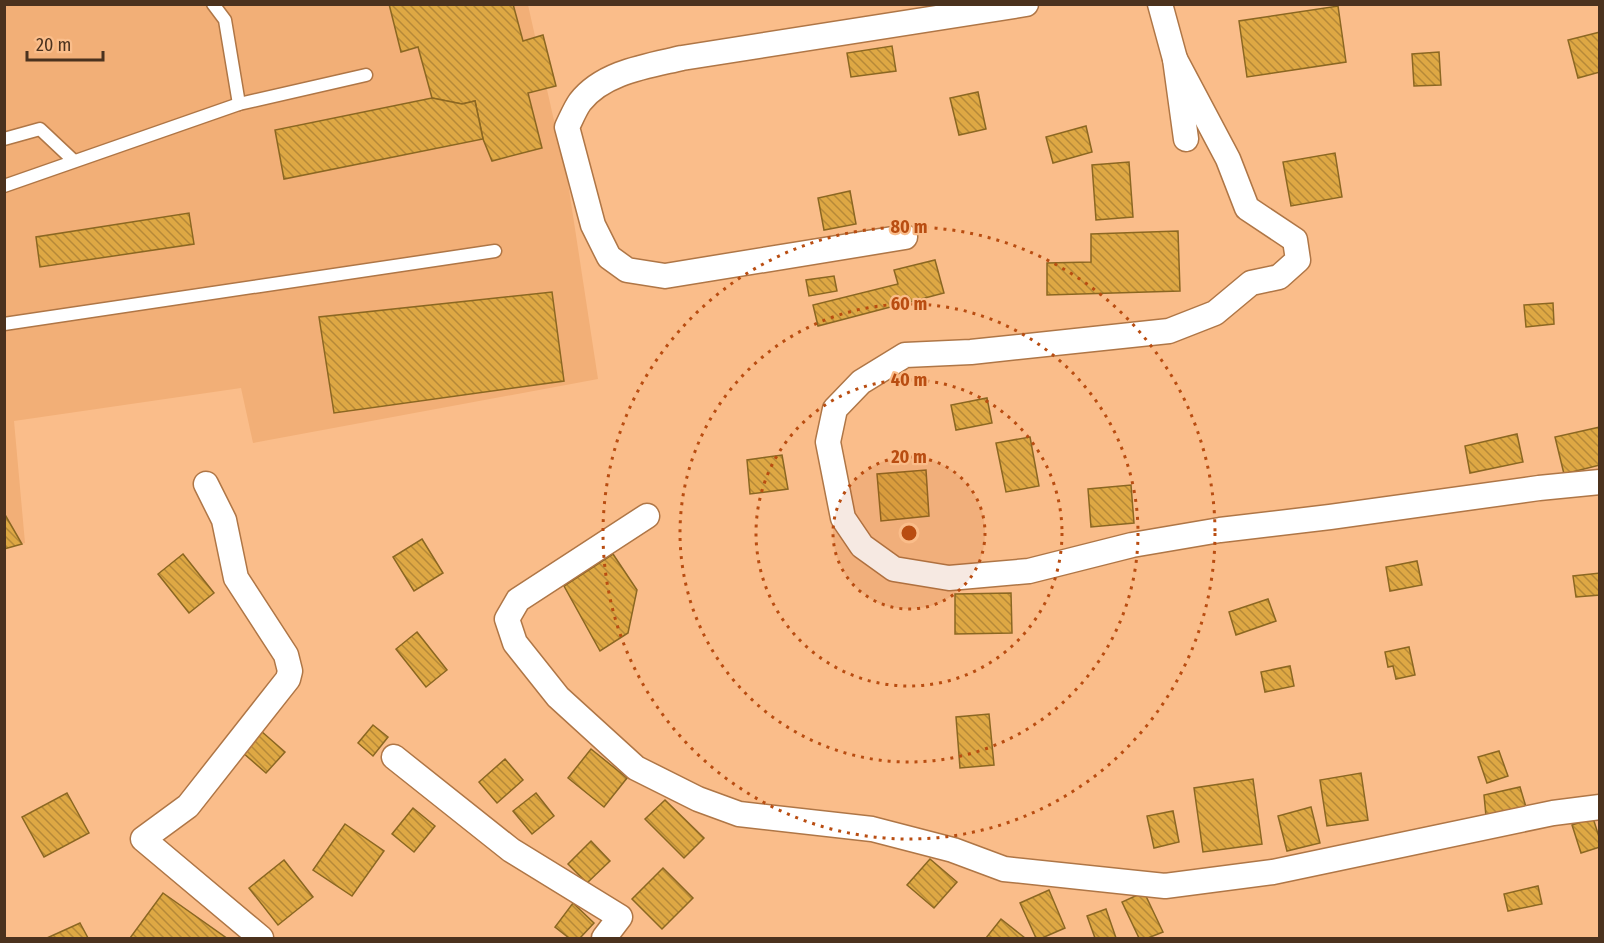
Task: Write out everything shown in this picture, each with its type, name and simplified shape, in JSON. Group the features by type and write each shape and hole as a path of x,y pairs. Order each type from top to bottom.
{"street":[{"path":"905,237 665,276 627,270 609,257 593,225 567,127 580,101 603,82 639,68 682,58 1026,4"},
{"path":"1160,4 1175,59 1186,139"},
{"path":"1175,59 1228,159 1247,208 1295,240 1298,260 1279,277 1251,283 1215,313 1169,331 971,352 905,355 861,382 835,409 828,442 843,518 862,546 894,569 949,578 961,577 1029,571 1132,545 1220,530 1505,492 1599,482"},
{"path":"206,484 224,520 236,579 286,655 290,671 288,679 188,806 143,839 261,939"},
{"path":"647,516 518,600 507,620 515,643 558,697 636,768 698,799 739,814 872,829 953,850 1004,869 1165,886 1273,872 1553,813 1599,807"},
{"path":"394,757 511,850 620,917 604,939"}],"lane":[{"path":"213,4 225,20 239,104"},
{"path":"4,186 239,104 366,75"},
{"path":"4,139 40,129 74,161"},
{"path":"4,324 495,251"}],"shaded area":[{"path":"5,5 528,5 568,183 598,379 253,443 241,388 14,421 25,543 5,549"}],"building":[{"path":"389,4 513,4 523,41 543,35 556,86 528,93 542,148 492,161 483,139 475,101 462,104 432,98 418,47 401,52"},
{"path":"1338,6 1346,62 1247,77 1239,21"},
{"path":"1600,32 1600,72 1578,78 1568,40"},
{"path":"892,46 896,71 851,77 847,53"},
{"path":"1439,52 1441,85 1414,86 1412,54"},
{"path":"978,92 986,129 959,135 950,98"},
{"path":"432,98 462,104 475,101 483,139 284,179 275,130"},
{"path":"1086,126 1092,152 1053,163 1046,137"},
{"path":"1335,153 1342,197 1291,206 1283,162"},
{"path":"1129,162 1133,217 1096,220 1092,165"},
{"path":"850,191 856,224 824,230 818,198"},
{"path":"189,213 194,244 40,267 36,237"},
{"path":"1178,231 1180,291 1047,295 1047,263 1091,262 1091,234"},
{"path":"935,260 944,293 818,326 813,305 898,284 894,270"},
{"path":"834,276 837,291 809,296 806,280"},
{"path":"552,292 564,381 334,413 319,317"},
{"path":"1553,303 1554,324 1526,327 1524,305"},
{"path":"987,398 992,423 956,430 951,405"},
{"path":"1600,427 1600,465 1564,474 1555,437"},
{"path":"1517,434 1523,462 1470,473 1465,446"},
{"path":"1030,437 1039,486 1006,492 996,443"},
{"path":"782,455 788,489 750,494 747,460"},
{"path":"926,470 929,516 881,521 877,474"},
{"path":"1131,485 1134,523 1091,527 1088,489"},
{"path":"4,513 22,544 4,549"},
{"path":"422,539 443,573 414,591 393,557"},
{"path":"183,554 214,593 189,613 158,574"},
{"path":"613,554 637,590 628,633 600,651 564,586"},
{"path":"1417,561 1422,585 1390,591 1386,567"},
{"path":"1600,573 1600,595 1576,597 1573,576"},
{"path":"1011,593 1012,633 955,634 955,594"},
{"path":"1268,599 1276,621 1236,635 1229,612"},
{"path":"417,632 447,670 426,687 396,649"},
{"path":"1409,647 1415,675 1396,679 1393,666 1388,667 1385,652"},
{"path":"1290,666 1294,686 1265,692 1261,672"},
{"path":"989,714 994,765 960,768 956,717"},
{"path":"373,725 388,737 373,756 358,743"},
{"path":"261,731 285,752 266,773 242,752"},
{"path":"591,749 627,778 604,807 568,778"},
{"path":"1499,751 1508,776 1487,783 1478,757"},
{"path":"505,759 523,780 497,803 479,782"},
{"path":"1361,773 1368,820 1327,826 1320,780"},
{"path":"1253,779 1262,844 1203,852 1194,788"},
{"path":"1520,787 1526,807 1486,816 1484,795"},
{"path":"67,793 89,833 44,857 22,817"},
{"path":"536,793 554,816 532,834 513,811"},
{"path":"665,800 704,838 684,858 645,819"},
{"path":"1311,807 1320,843 1287,851 1278,816"},
{"path":"413,808 435,826 414,852 392,834"},
{"path":"1173,811 1179,842 1154,848 1147,816"},
{"path":"1593,818 1600,847 1581,853 1572,825"},
{"path":"345,824 384,851 352,896 313,870"},
{"path":"591,841 610,861 587,883 568,864"},
{"path":"930,859 957,882 934,908 907,885"},
{"path":"284,860 313,897 278,925 249,888"},
{"path":"663,868 693,898 662,929 632,899"},
{"path":"1538,886 1542,904 1508,911 1504,894"},
{"path":"1049,890 1065,928 1042,938 1036,938 1020,903"},
{"path":"1144,892 1163,932 1148,938 1139,938 1122,902"},
{"path":"163,893 225,937 130,938"},
{"path":"573,903 594,923 580,938 569,938 555,927"},
{"path":"1106,909 1116,938 1095,938 1087,916"},
{"path":"1001,919 1025,938 986,938"},
{"path":"80,923 88,938 47,938"}]}
